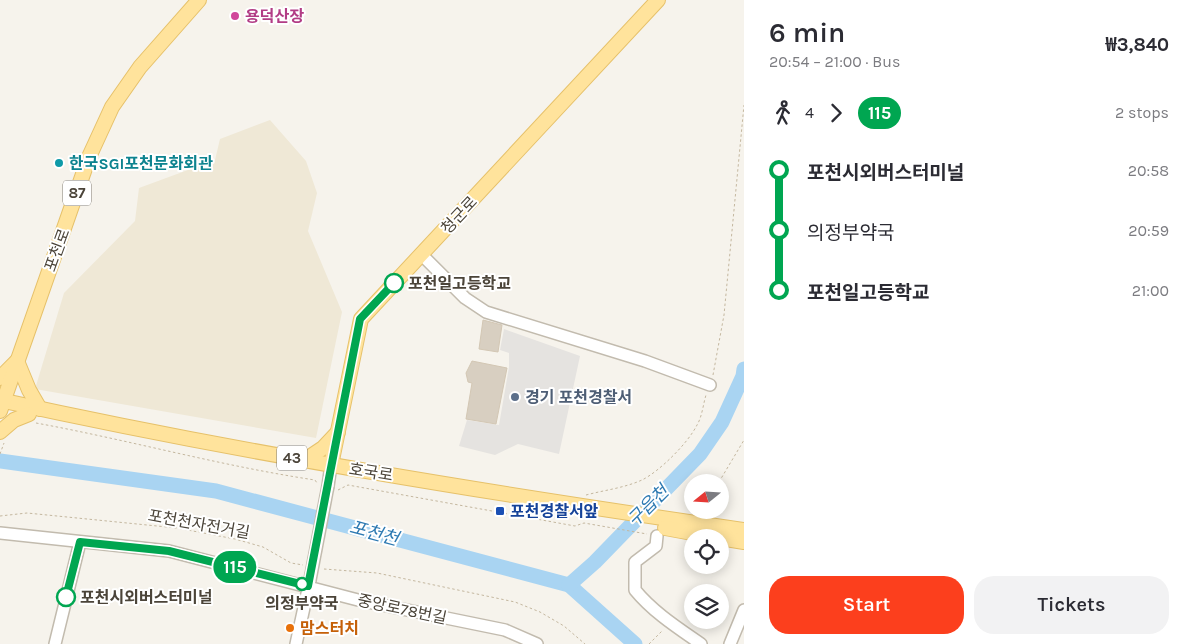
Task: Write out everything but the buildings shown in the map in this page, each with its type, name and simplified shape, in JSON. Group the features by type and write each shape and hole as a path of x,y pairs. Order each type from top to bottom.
{"main road":[{"name":"포천로","path":"1,406 89,157 112,107 140,67 199,0"},
{"name":"청군로","path":"330,481 360,319 658,0"},
{"path":"0,378 17,361 29,390 33,415 14,420 0,432"},
{"name":"호국로","path":"1,406 33,415 330,481 584,506 689,529"},
{"name":"호국로","path":"33,415 305,460 330,481"},
{"path":"305,460 323,448 338,432"},
{"name":"호국로","path":"675,525 744,530"},
{"name":"호국로","path":"729,540 744,542"}],"street":[{"path":"421,254 465,298 486,312 645,361 710,385"},
{"path":"296,644 330,481"},
{"name":"중앙로78번길","path":"0,533 169,551 309,583 358,600 505,630 537,644"},
{"path":"657,536 656,546 635,562 635,590 644,601 701,644"},
{"path":"55,644 80,542"},
{"path":"730,644 744,610"}],"path":[{"path":"584,506 616,489 644,479 683,446 698,424 716,365 724,315 744,105"},
{"path":"33,415 85,432 209,461 575,526 584,523 657,536"},
{"path":"724,474 744,440"},
{"name":"포천천자전거길","path":"0,516 27,513 177,528 235,539 263,547 291,563 308,566"},
{"path":"317,568 376,573 515,602 540,612 564,626 585,644"},
{"path":"649,644 663,630"}],"shaded area":[{"path":"270,120 306,161 317,193 308,231 342,312 316,438 35,389 64,293 135,221 139,188 215,160 220,139"},
{"path":"504,329 580,356 559,454 518,444 495,455 459,446 467,420 499,425 509,367 509,353 500,350"}],"waterway":[{"name":"구읍천","path":"569,585 595,562 700,454 722,422 743,376 744,369"},
{"name":"포천천","path":"0,461 216,491 569,585 635,644"}],"bus line":[{"name":"115","path":"66,597 80,542 169,551 308,586 360,319 394,283"}],"place":[{"name":"용덕산장","path":"235,16"},
{"name":"한국SGI포천문화회관","path":"59,163"},
{"name":"포천일고등학교","path":"394,283"},
{"name":"경기 포천경찰서","path":"515,397"},
{"name":"포천경찰서앞","path":"500,511"},
{"name":"의정부약국","path":"302,584"},
{"name":"포천시외버스터미널","path":"66,597"},
{"name":"맘스터치","path":"290,628"}]}
